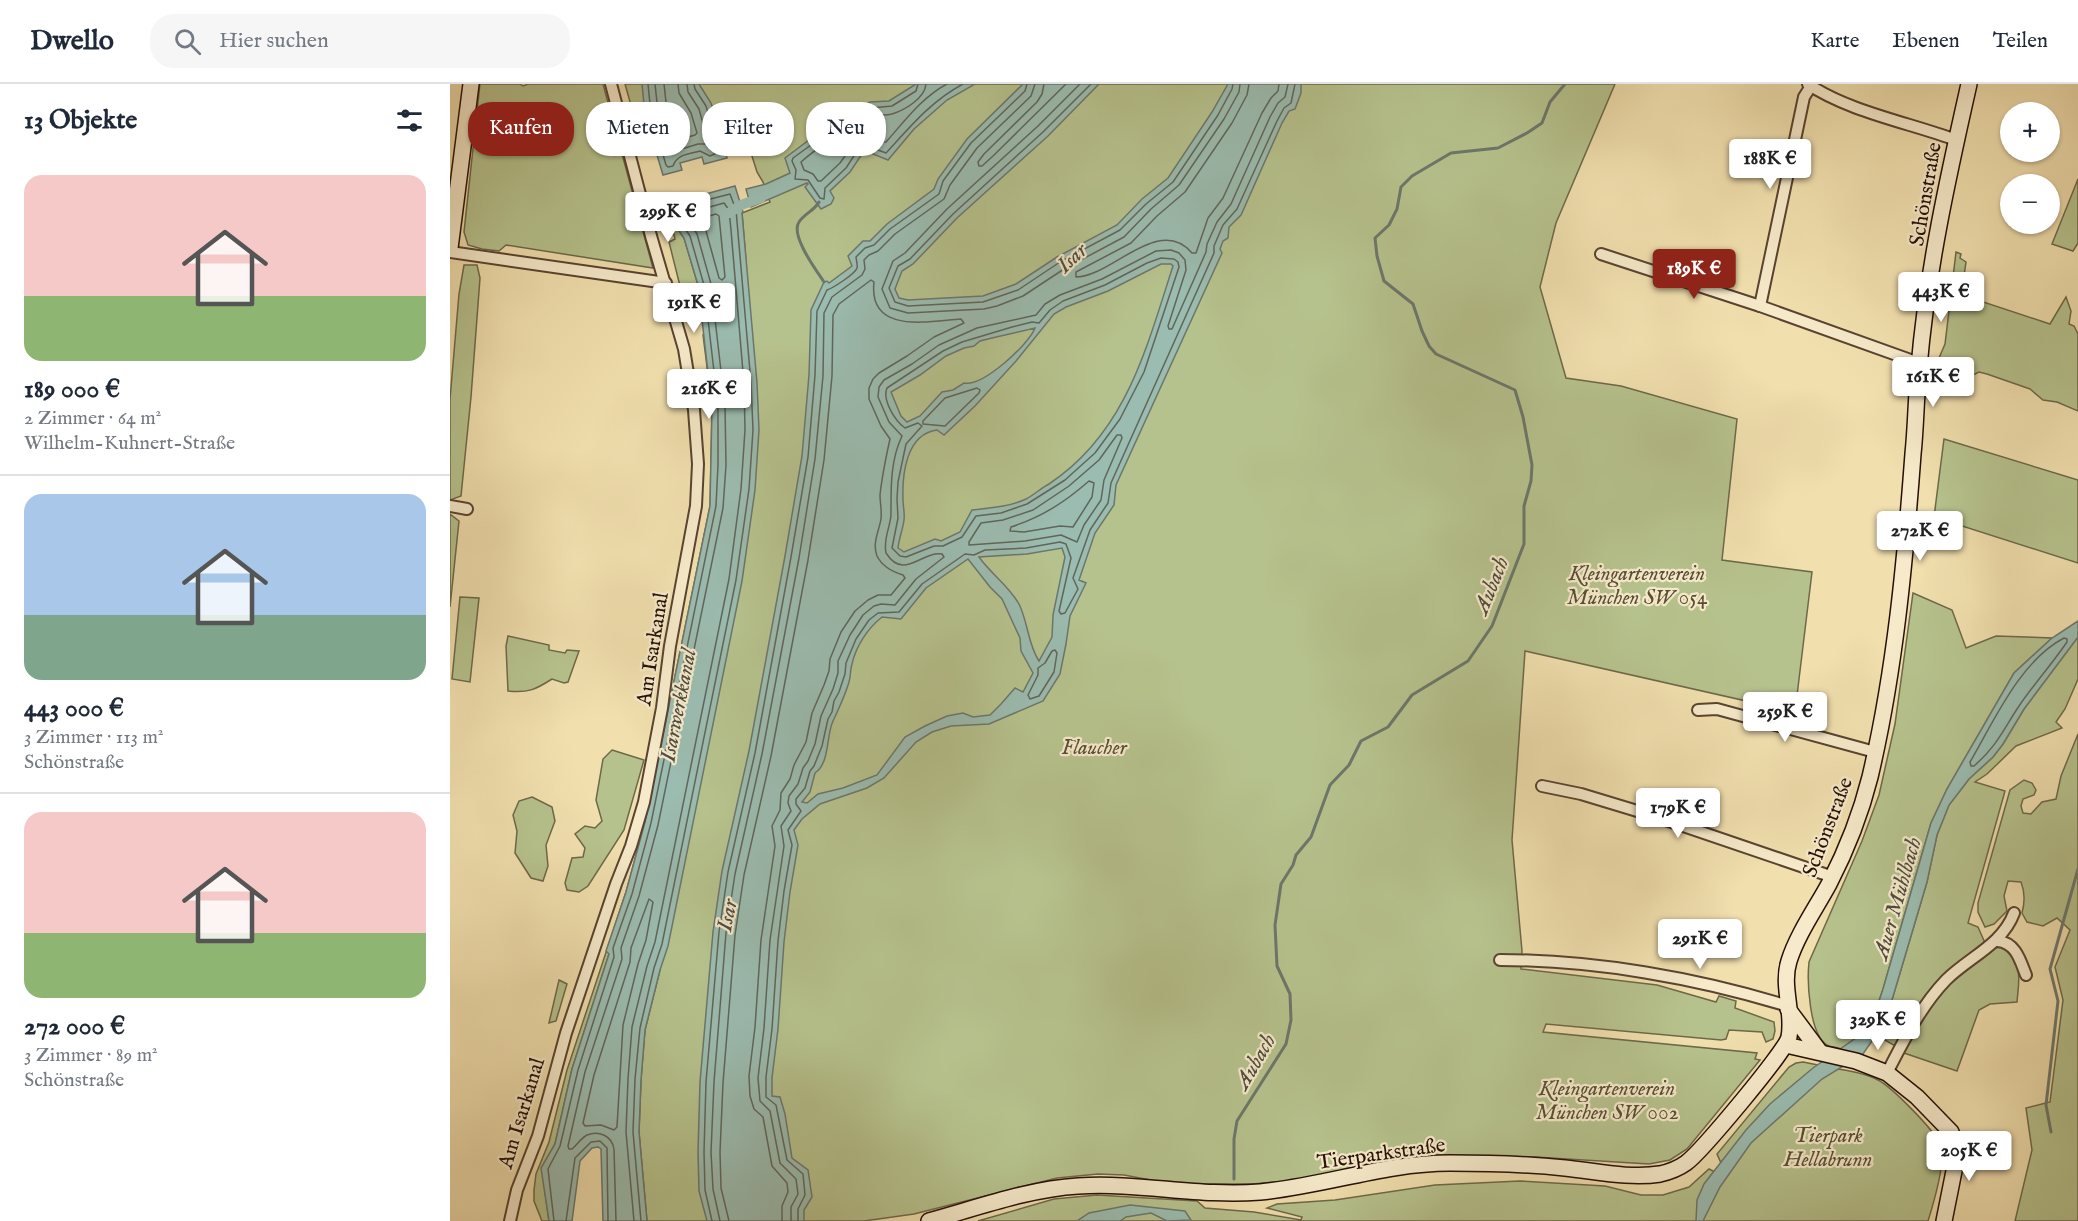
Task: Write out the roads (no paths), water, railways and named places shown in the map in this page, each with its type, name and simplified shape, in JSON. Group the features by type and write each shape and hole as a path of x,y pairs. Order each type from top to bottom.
{"street":[{"path":"471,84 450,250 666,283"},
{"name":"Am Isarkanal","path":"510,1221 517,1190 538,1136 566,1033 644,802 696,506 698,464 694,410 684,350 611,84"},
{"name":"Schönstraße","path":"1786,1045 1789,1038 1786,984 1789,961 1833,877 1865,796 1875,752 1892,662 1901,595 1914,452 1919,363 1938,233 1968,84"},
{"path":"1760,306 1804,97 1809,85 1857,107 1956,140"},
{"path":"1601,254 1760,306 1919,363"},
{"path":"450,506 467,509"},
{"path":"1698,710 1717,709 1875,752"},
{"path":"1542,786 1581,794 1635,810 1833,877"},
{"path":"1887,1073 1910,1030 1945,981 1998,940 2014,914"},
{"path":"1998,940 2013,948 2026,975"},
{"path":"1500,960 1530,960 1664,976 1788,1006 1790,1013 1825,1053"},
{"path":"1786,1045 1856,1061 1887,1073 1917,1098 1948,1129 1955,1139 1958,1158 1944,1221"},
{"name":"Tierparkstraße","path":"929,1221 1044,1190 1080,1185 1192,1192 1255,1192 1285,1189 1384,1170 1444,1163 1546,1166 1639,1175 1661,1174 1676,1169 1693,1157 1786,1045"}],"water":[{"path":"642,84 699,84 710,102 702,102 702,156 726,156 727,158 704,164 702,157 680,163 682,170 663,175 657,156 690,156 690,102 644,102"},
{"path":"916,84 975,84 947,100 914,129 888,160 878,156 886,156 886,102 870,102 889,101"},
{"name":"Isar","path":"1023,84 1099,84 1048,136 957,218 913,264 902,271 895,289 899,298 908,300 983,296 1016,284 1057,257 1117,225 1142,199 1168,178 1228,84 1301,84 1301,93 1295,109 1289,111 1282,123 1241,215 1229,227 1228,238 1223,241 1220,249 1222,253 1116,485 1114,505 1095,533 1079,580 1086,583 1070,616 1060,674 1043,701 989,724 951,726 932,732 916,742 884,778 867,788 820,804 802,819 794,830 798,845 784,942 772,1096 780,1097 792,1158 808,1170 812,1197 804,1210 804,1221 707,1221 699,1191 698,1152 700,1082 713,932 722,871 749,751 802,456 809,375 811,310 824,282 829,283 852,266 848,256 863,241 870,241 887,224 934,189 938,179 967,139","holes":["1161,264 1173,266 1153,328 1130,387 1097,440 1075,463 1026,499 993,508 972,510 960,532 941,541 935,539 904,552 898,548 904,517 905,468 912,447 918,439 937,430 944,435 975,406 1016,361 1054,314 1108,291","1035,328 1024,344 993,372 972,382 964,383 953,390 942,392 920,416 907,422 901,416 891,392 946,356 974,346 980,341","1062,548 1065,557 1053,615 1052,637 1039,661 1032,648 1019,604 979,557 1027,554","968,559 1002,599 1020,638 1021,651 1033,673 1023,692 1015,688 990,715 973,717 963,713 947,716 925,726 905,737 877,775 843,788 818,794 807,803 802,802 810,792 815,773 823,763 831,727 850,680 851,666 860,644 867,632 882,617 901,619 926,588"]},
{"path":"806,142 806,156 861,156 850,172 830,191 834,198 831,204 821,209 805,187 807,183 751,207 746,189 766,184 790,173 785,158 794,156 794,151"},
{"name":"Isarwerkkanal","path":"735,186 743,212 757,383 759,430 755,490 742,581 668,946 645,1030 639,1132 647,1221 603,1221 601,1149 598,1147 592,1148 580,1161 572,1221 549,1221 541,1168 555,1144 572,1069 609,954 606,951 626,892 645,822 710,506 712,407 698,285 684,238 673,222 669,204"},
{"path":"2078,621 2078,637 2024,709 2003,744 1993,757 1969,779 1949,805 1937,835 1927,882 1889,1010 1876,1035 1863,1054 1822,1079 1751,1143 1720,1187 1703,1221 1696,1221 1697,1200 1704,1184 1746,1130 1770,1104 1813,1068 1870,1028 1931,823 1947,789 2014,673 2052,638"},
{"path":"1130,1205 1185,1211 1191,1220 1167,1221 1151,1213 1126,1217 1120,1221 1077,1221 1089,1213"}],"waterway":[{"name":"Aubach","path":"1234,1179 1234,1139 1237,1121 1286,1044 1291,1020 1290,994 1277,966 1275,925 1281,884 1293,865 1296,855 1311,837 1330,785 1349,765 1361,741 1388,727 1412,695 1468,661 1492,626 1524,544 1524,506 1531,481 1532,465 1523,417 1515,390 1436,354 1429,346 1422,331 1413,304 1384,281 1375,238 1389,225 1397,209 1401,187 1412,176 1451,153 1498,148 1527,133 1542,123 1550,102 1565,84"},
{"path":"729,213 741,205 761,198"},
{"path":"819,202 801,219 797,228 801,244 824,282"},
{"path":"2051,1132 2046,1105 2058,1001 2050,969 2078,869"}],"park label":[{"name":"Kleingartenverein München SW 054","path":"1637,585"},
{"name":"Flaucher","path":"1094,747"},
{"name":"Kleingartenverein München SW 002","path":"1607,1100"},
{"name":"Tierpark Hellabrunn","path":"1828,1147"}],"water label":[{"name":"Auer Mühlbach","path":"1896,898"}]}
